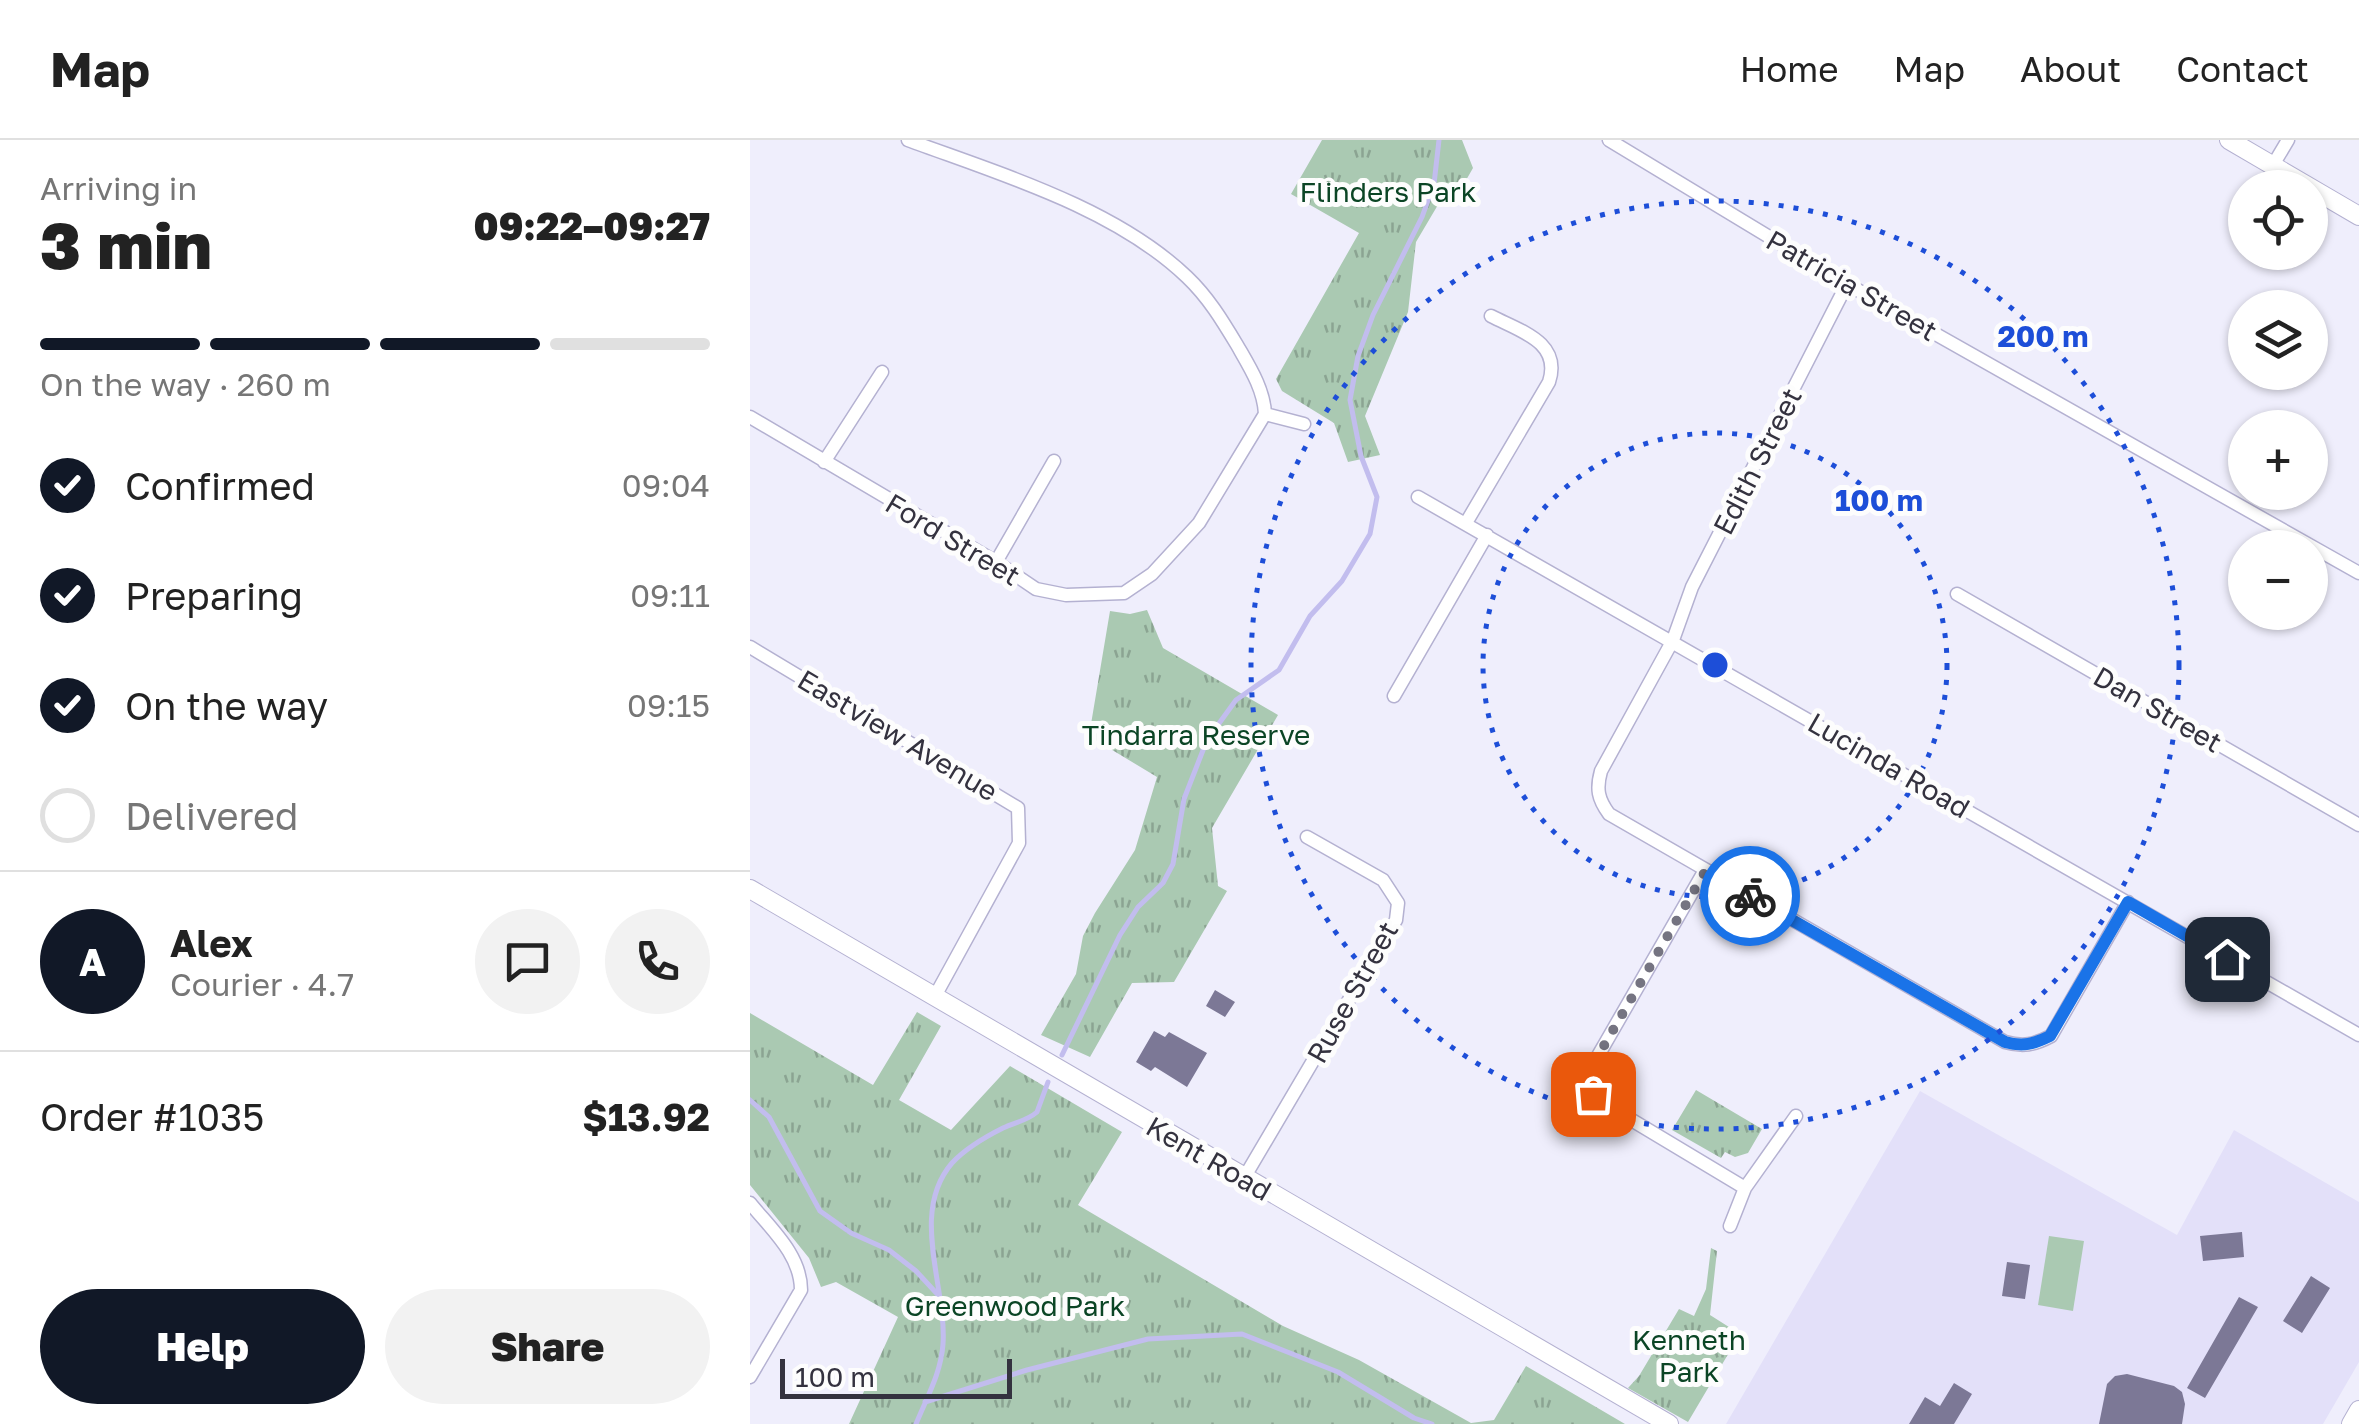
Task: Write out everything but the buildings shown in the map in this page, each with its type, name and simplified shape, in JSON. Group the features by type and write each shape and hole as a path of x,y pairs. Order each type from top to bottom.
{"street":[{"path":"908,140 965,158 1074,203 1155,251 1187,277 1216,309 1250,368 1265,414 1304,424"},
{"name":"Patricia Street","path":"1609,140 1847,284 2359,573"},
{"path":"2229,140 2359,216"},
{"path":"2273,166 2288,140"},
{"name":"Edith Street","path":"1706,870 1609,814 1600,803 1600,770 1672,640 1692,587 1847,284"},
{"path":"1466,523 1549,382 1554,367 1547,349 1491,316"},
{"path":"824,462 882,372"},
{"name":"Ford Street","path":"750,418 996,562 1036,590 1066,595 1124,593 1138,586 1200,523 1265,414"},
{"path":"996,562 1054,460"},
{"name":"Lucinda Road","path":"1418,497 2359,1035"},
{"path":"1394,696 1487,535"},
{"name":"Dan Street","path":"1958,594 2359,825"},
{"name":"Eastview Avenue","path":"750,647 1018,808 1019,844 934,998"},
{"name":"Ruse Street","path":"1244,1178 1396,920 1398,903 1383,880 1308,837"},
{"path":"1745,1188 1600,1101 1588,1086 1591,1068 1706,870 2005,1042 2020,1046 2050,1036 2128,902"},
{"name":"Kent Road","path":"750,889 1669,1424"},
{"path":"1564,1094 1588,1086"},
{"path":"1730,1226 1745,1188 1796,1116"},
{"path":"750,1203 796,1261 801,1275 801,1290 750,1377"},
{"path":"2351,1424 2359,1410"}],"shaded area":[{"path":"1920,1091 2177,1235 2234,1130 2359,1202 2359,1362 2323,1424 1726,1424"}],"green space":[{"name":"Flinders Park","path":"1322,140 1462,140 1473,168 1453,203 1442,198 1416,242 1408,312 1365,416 1380,455 1348,462 1334,423 1282,391 1276,379 1359,233 1291,194"},
{"name":"Tindarra Reserve","path":"1147,610 1163,648 1278,715 1212,828 1218,886 1227,891 1174,982 1132,983 1090,1057 1041,1035 1076,974 1083,936 1135,850 1157,777 1089,736 1110,611 1130,614"},
{"name":"Greenwood Park","path":"917,1012 941,1026 899,1100 951,1130 1010,1066 1122,1132 1078,1205 1283,1326 1359,1360 1471,1423 1494,1420 1526,1366 1625,1424 849,1424 898,1317 836,1282 821,1287 809,1258 750,1185 750,1013 873,1085"},
{"path":"1696,1090 1762,1129 1748,1153 1735,1157 1725,1152 1721,1158 1672,1130"},
{"path":"2049,1236 2084,1241 2073,1311 2038,1305"},
{"name":"Kenneth Park","path":"1711,1248 1717,1251 1710,1315 1740,1334 1688,1422 1628,1388 1679,1309 1694,1316 1706,1289"}],"waterway":[{"path":"1062,1055 1120,935 1138,907 1163,883 1173,864 1184,799 1207,740 1236,700 1279,670 1310,616 1342,581 1370,534 1377,497 1361,456 1350,400 1358,356 1373,315 1422,217 1434,184 1439,140"},
{"path":"916,1424 942,1355 943,1322 931,1227 939,1183 952,1163 970,1148 1037,1112 1048,1082"},
{"path":"750,1100 769,1117 820,1211 851,1233 889,1250 940,1297"},
{"path":"925,1402 1027,1370 1148,1339 1242,1334 1338,1372 1414,1418 1432,1424"}],"way so far":[{"path":"1593,1094 1588,1086 1591,1068 1706,870 1750,896"}],"route":[{"path":"1750,896 2005,1042 2020,1046 2050,1036 2128,902 2227,959"}]}
